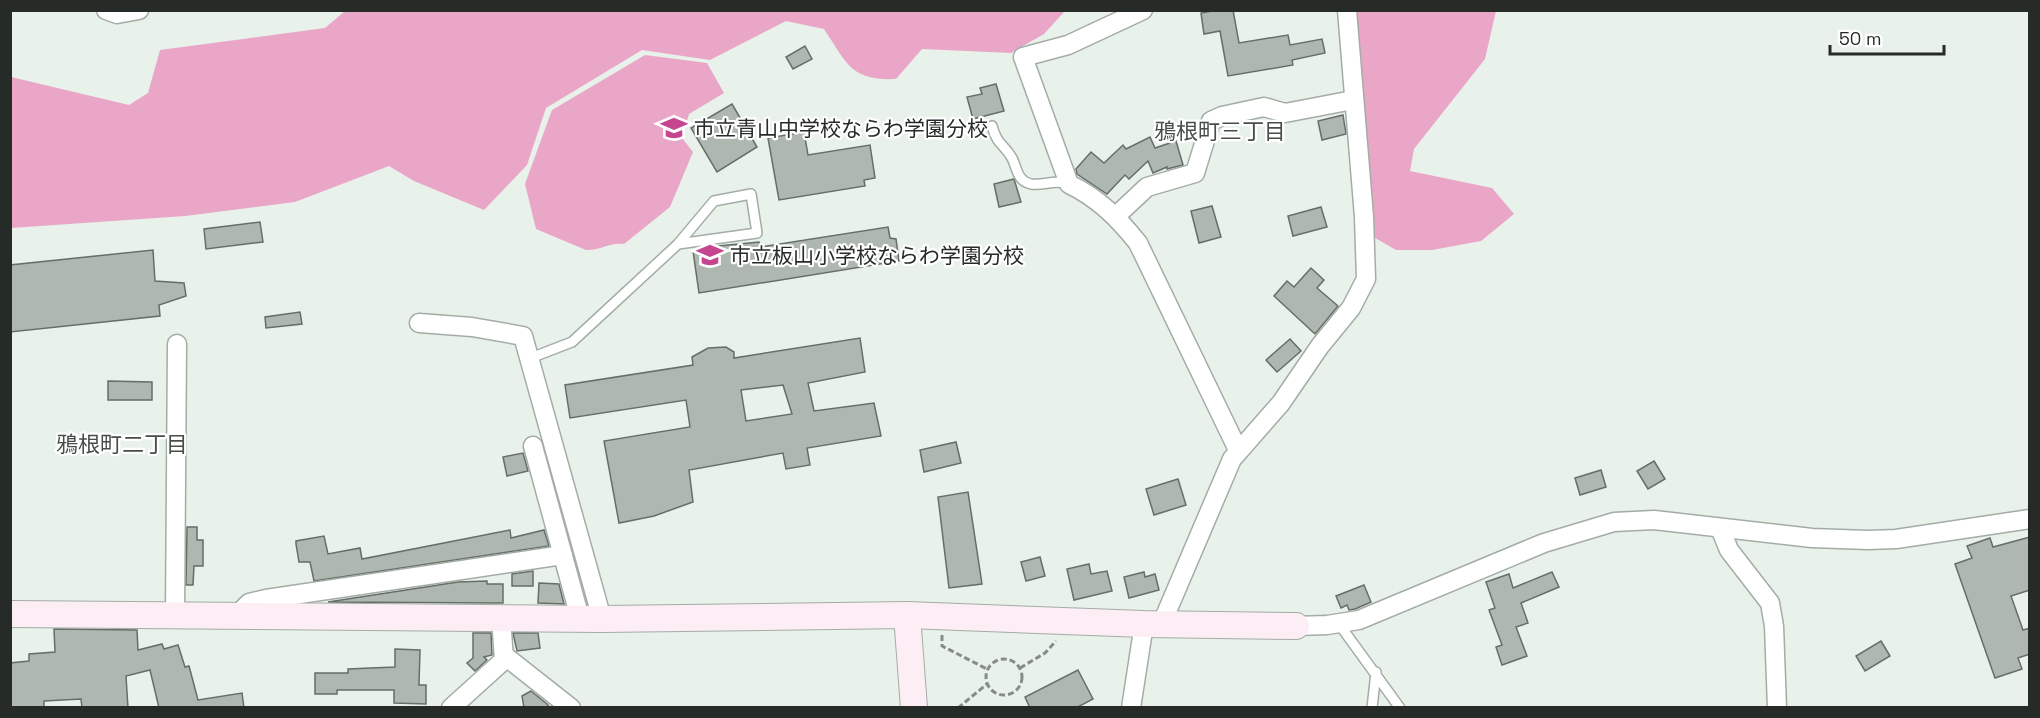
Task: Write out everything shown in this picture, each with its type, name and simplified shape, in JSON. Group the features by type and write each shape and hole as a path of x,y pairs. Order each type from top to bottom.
{"street":[{"path":"105,10 117,14 139,10"},
{"path":"1143,10 1084,39 1023,57 1069,184 1085,192 1116,216 1138,243 1238,450"},
{"path":"1131,708 1153,623 1188,557 1238,450 1281,403 1320,346 1351,308 1366,279 1364,218 1347,10"},
{"path":"1116,216 1147,187 1195,173 1211,121 1222,116 1264,107 1285,113 1353,100"},
{"path":"419,323 472,327 523,336 591,619"},
{"path":"175,616 177,344"},
{"path":"532,446 562,555 591,619"},
{"path":"10,614 591,619 907,615 1296,626 1340,624 1359,620 1545,543 1614,522 1654,520 1812,538 1868,540 2030,519"},
{"path":"1720,528 1729,550 1770,603 1774,626 1777,708"},
{"path":"236,616 249,603 266,599 562,555"},
{"path":"907,615 914,708"},
{"path":"451,708 504,660 501,618"},
{"path":"505,656 571,708"}],"lane":[{"path":"992,126 996,142 1011,158 1017,174 1024,180 1030,184 1056,180 1069,184"},
{"path":"528,359 572,342 678,244 714,201 751,194 757,233 678,244"},
{"path":"1340,624 1400,708"},
{"path":"1372,708 1376,672"}],"path":[{"path":"943,630 942,646 987,669"},
{"path":"1020,669 1045,653 1058,639"},
{"path":"1002,658 1014,661 1020,669 1021,683 1013,693 1000,695 987,684 987,669 996,660 1002,658"},
{"path":"958,708 987,684"}],"shaded area":[{"path":"1064,10 1064,12 1044,34 1011,53 922,49 896,79 881,79 859,73 845,60 824,29 786,21 710,60 642,50 546,108 527,165 484,210 414,181 389,166 295,202 185,216 11,228 11,77 129,105 148,93 160,50 325,28 345,11"},
{"path":"1353,11 1496,11 1485,59 1414,149 1410,171 1492,188 1514,214 1481,241 1432,250 1396,250 1370,235"},
{"path":"645,55 707,63 724,93 689,114 682,138 693,152 670,207 624,244 596,249 586,250 536,229 525,184 552,110"}],"building":[{"path":"1233,10 1239,43 1288,35 1290,45 1322,39 1325,53 1292,60 1293,65 1228,76 1220,31 1204,34 1201,13"},
{"path":"805,46 812,59 793,69 786,57"},
{"path":"996,84 1004,111 973,119 967,97 982,94 980,88"},
{"path":"732,104 757,147 717,172 691,128"},
{"path":"1343,115 1346,134 1322,140 1318,121"},
{"path":"804,132 808,155 870,145 875,178 864,180 865,186 779,200 768,138"},
{"path":"1150,137 1155,148 1176,141 1183,165 1167,169 1167,167 1153,173 1148,161 1129,179 1125,175 1107,194 1077,174 1076,169 1091,152 1104,163 1123,145 1126,149"},
{"path":"1014,179 1021,202 999,207 994,184"},
{"path":"1212,206 1221,237 1199,243 1191,211"},
{"path":"1321,207 1327,227 1293,236 1288,216"},
{"path":"260,222 263,242 206,249 204,229"},
{"path":"888,227 890,238 896,239 899,261 699,293 693,251 708,249 708,247 759,242 760,247"},
{"path":"153,250 155,281 184,283 186,296 159,305 160,316 10,332 10,265"},
{"path":"1311,268 1324,280 1317,288 1338,306 1315,334 1274,296 1287,281 1294,287"},
{"path":"300,312 302,324 266,328 265,317"},
{"path":"860,338 865,372 808,383 814,411 874,403 881,436 807,448 810,465 786,469 783,453 689,470 693,502 654,516 619,523 604,441 690,427 686,400 570,418 565,385 693,365 692,357 708,348 726,347 734,352 734,358","holes":["783,385 792,414 746,421 741,390"]},
{"path":"1290,339 1301,351 1277,372 1266,360"},
{"path":"108,381 152,382 152,400 108,400"},
{"path":"956,442 961,463 924,472 920,450"},
{"path":"523,453 528,471 507,476 503,457"},
{"path":"1654,461 1665,479 1648,489 1637,471"},
{"path":"1601,470 1606,487 1580,495 1575,478"},
{"path":"1178,479 1186,505 1154,515 1146,489"},
{"path":"968,492 982,584 949,588 938,497"},
{"path":"187,527 197,527 197,540 203,540 203,566 194,566 193,585 186,585"},
{"path":"510,530 511,538 544,530 549,546 314,581 310,562 299,562 296,544 296,541 324,536 328,554 360,548 362,559"},
{"path":"2030,537 2030,590 2011,596 2023,630 2030,628 2030,654 2018,658 2022,669 1995,678 1955,564 1972,558 1967,546 1990,538 1993,547"},
{"path":"1040,557 1045,576 1026,581 1021,562"},
{"path":"1089,564 1091,574 1107,571 1112,591 1074,600 1067,569"},
{"path":"533,571 533,586 512,586 512,574"},
{"path":"1144,572 1145,577 1155,574 1159,590 1129,598 1124,577"},
{"path":"1552,572 1559,587 1521,603 1528,623 1516,627 1527,656 1502,665 1496,647 1502,645 1489,610 1495,608 1486,582 1509,574 1513,588"},
{"path":"487,581 487,584 503,584 503,603 328,602 458,582"},
{"path":"539,583 559,584 564,604 538,603"},
{"path":"1364,585 1371,602 1355,609 1349,610 1347,605 1341,608 1336,596"},
{"path":"54,629 137,630 138,650 162,644 164,649 178,645 185,667 189,666 198,700 242,693 244,708 159,708 150,670 126,676 128,708 82,708 81,699 44,701 44,708 10,708 10,663 29,661 29,654 55,652"},
{"path":"473,633 491,633 492,655 484,657 487,660 475,671 467,663 473,658"},
{"path":"513,633 538,633 540,648 517,651"},
{"path":"1881,641 1890,656 1865,671 1856,656"},
{"path":"395,649 420,650 419,685 426,685 426,704 394,703 394,690 337,690 337,694 315,694 315,673 348,673 348,669 395,667"},
{"path":"1078,670 1093,699 1076,708 1030,708 1025,697"},
{"path":"531,691 550,708 524,708 522,696"}],"place":[{"name":"市立青山中学校ならわ学園分校","path":"674,128"},
{"name":"市立板山小学校ならわ学園分校","path":"710,255"}],"district":[{"name":"鴉根町三丁目","path":"1220,131"},
{"name":"鴉根町二丁目","path":"122,444"}]}
